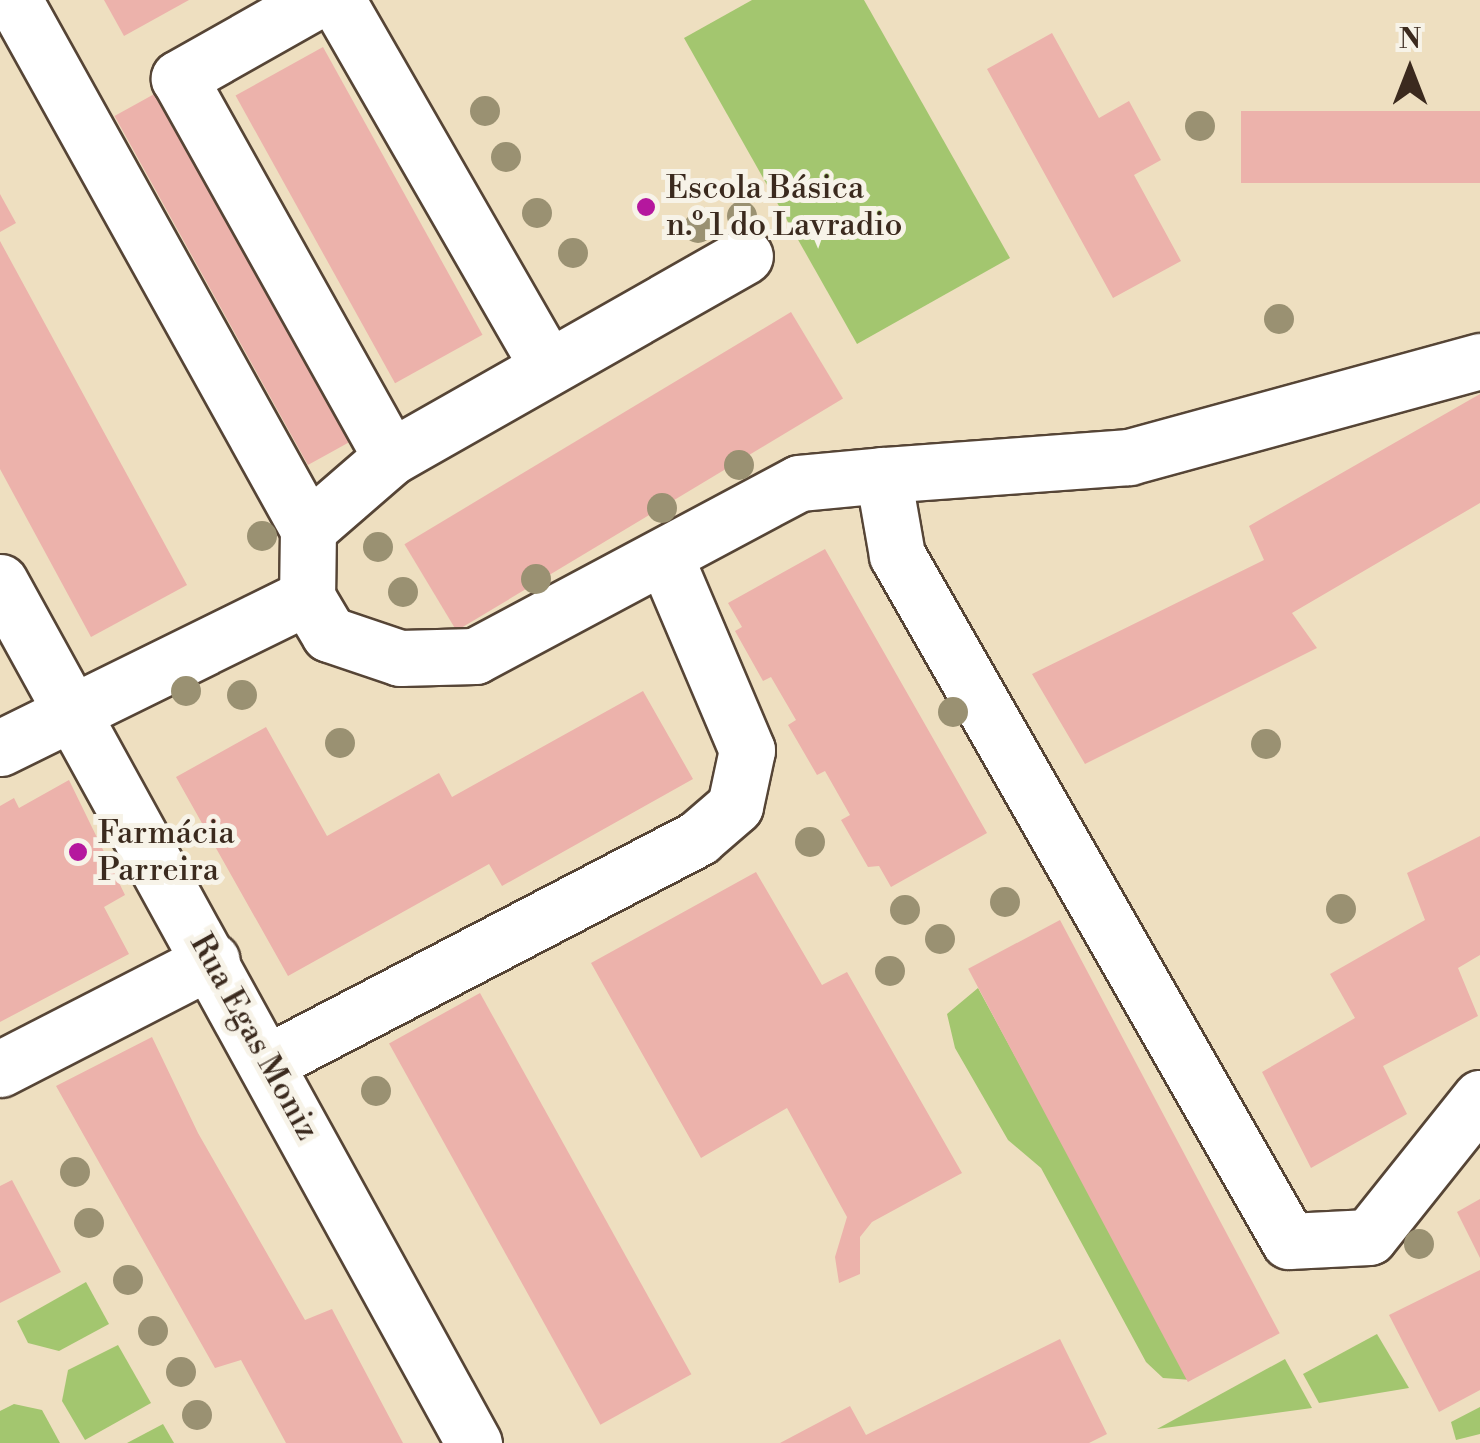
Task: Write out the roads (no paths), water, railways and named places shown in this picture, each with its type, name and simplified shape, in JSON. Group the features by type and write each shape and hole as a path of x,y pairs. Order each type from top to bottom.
{"street":[{"path":"14,0 308,529 307,597 329,634 400,658 475,656 799,483 1129,457 1480,361"},
{"path":"317,0 178,78 391,457"},
{"path":"337,0 548,367"},
{"path":"308,529 391,457 745,256"},
{"path":"883,475 896,555 1289,1241 1369,1237 1480,1098"},
{"path":"268,1062 698,838 734,806 747,750 665,557"},
{"name":"Rua Egas Moniz","path":"0,582 212,960 474,1443"},
{"path":"0,748 307,597"},
{"path":"0,1069 212,960"}],"place":[{"name":"Escola Básica n.º 1 do Lavradio","path":"646,207"},
{"name":"Farmácia Parreira","path":"78,852"}]}
